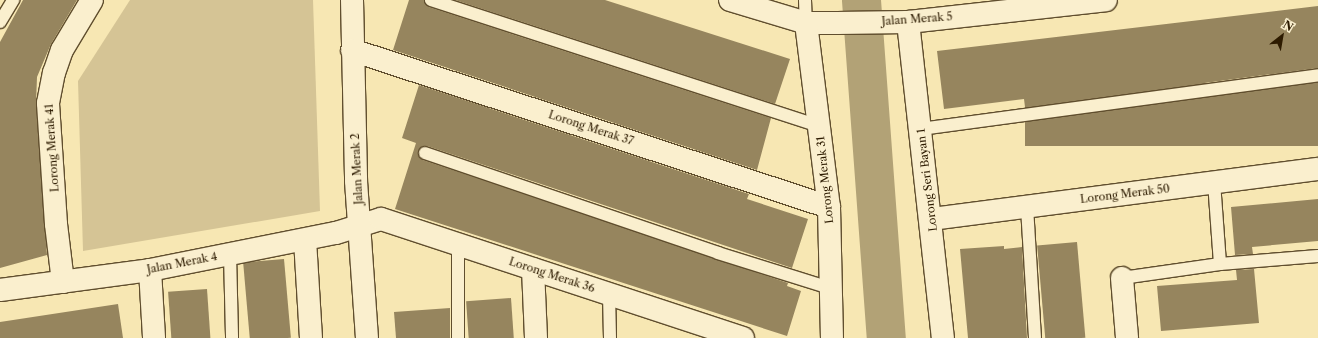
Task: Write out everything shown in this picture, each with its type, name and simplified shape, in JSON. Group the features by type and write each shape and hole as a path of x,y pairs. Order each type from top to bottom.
{"street":[{"name":"Lorong Merak 41","path":"63,282 48,103 54,73 62,50 92,0"},
{"name":"Jalan Merak 2","path":"352,0 352,50 367,338"},
{"name":"Jalan Merak 5","path":"730,0 806,23 899,22 1106,0"},
{"name":"Lorong Seri Bayan 1","path":"899,22 921,129 932,219 943,338"},
{"name":"Lorong Merak 31","path":"806,23 829,207 832,338"},
{"name":"Lorong Merak 37","path":"352,50 829,207"},
{"name":"Lorong Merak 50","path":"932,219 1318,169"},
{"name":"Lorong Merak 36","path":"360,224 381,219 609,294 688,329 743,338"},
{"name":"Jalan Merak 4","path":"0,290 150,270 305,240 350,230 360,224"},
{"path":"305,240 311,338"},
{"path":"533,269 536,338"},
{"path":"150,270 154,338"},
{"path":"1122,278 1127,338"}],"lane":[{"path":"0,22 12,0"},
{"path":"431,0 819,126"},
{"path":"805,0 806,23"},
{"path":"921,129 1318,75"},
{"path":"425,153 718,253 830,288"},
{"path":"1214,182 1220,264"},
{"path":"1027,206 1035,338"},
{"path":"458,244 458,338"},
{"path":"230,254 232,338"},
{"path":"1122,278 1220,264 1318,256"},
{"path":"609,294 610,338"}],"shaded area":[{"path":"130,0 313,0 320,211 83,251 78,81"}],"building":[{"path":"23,0 77,0 51,44 37,77 36,104 47,255 0,268 0,42"},
{"path":"409,0 424,0 429,7 771,118 757,170 393,50"},
{"path":"455,0 605,0 790,59 775,104"},
{"path":"1318,6 1318,68 1025,107 1024,99 944,109 937,51"},
{"path":"1025,83 1318,83 1318,146 1025,146"},
{"path":"419,85 749,194 747,199 808,219 792,268 427,146 418,151 423,160 788,283 787,286 801,291 787,336 395,209 416,143 402,138"},
{"path":"1318,199 1318,241 1252,247 1253,254 1235,255 1231,207"},
{"path":"1077,242 1085,338 1045,338 1037,245"},
{"path":"1004,246 1004,249 1022,247 1027,338 968,338 960,249"},
{"path":"284,259 291,338 250,338 243,263"},
{"path":"1254,269 1259,323 1161,331 1157,286 1237,280 1236,270"},
{"path":"207,289 210,338 171,338 168,292"},
{"path":"511,298 514,338 469,338 466,301"},
{"path":"118,304 123,338 0,338 0,322"},
{"path":"450,308 450,338 396,338 394,312"}],"waterway":[{"path":"861,0 886,338"}]}
